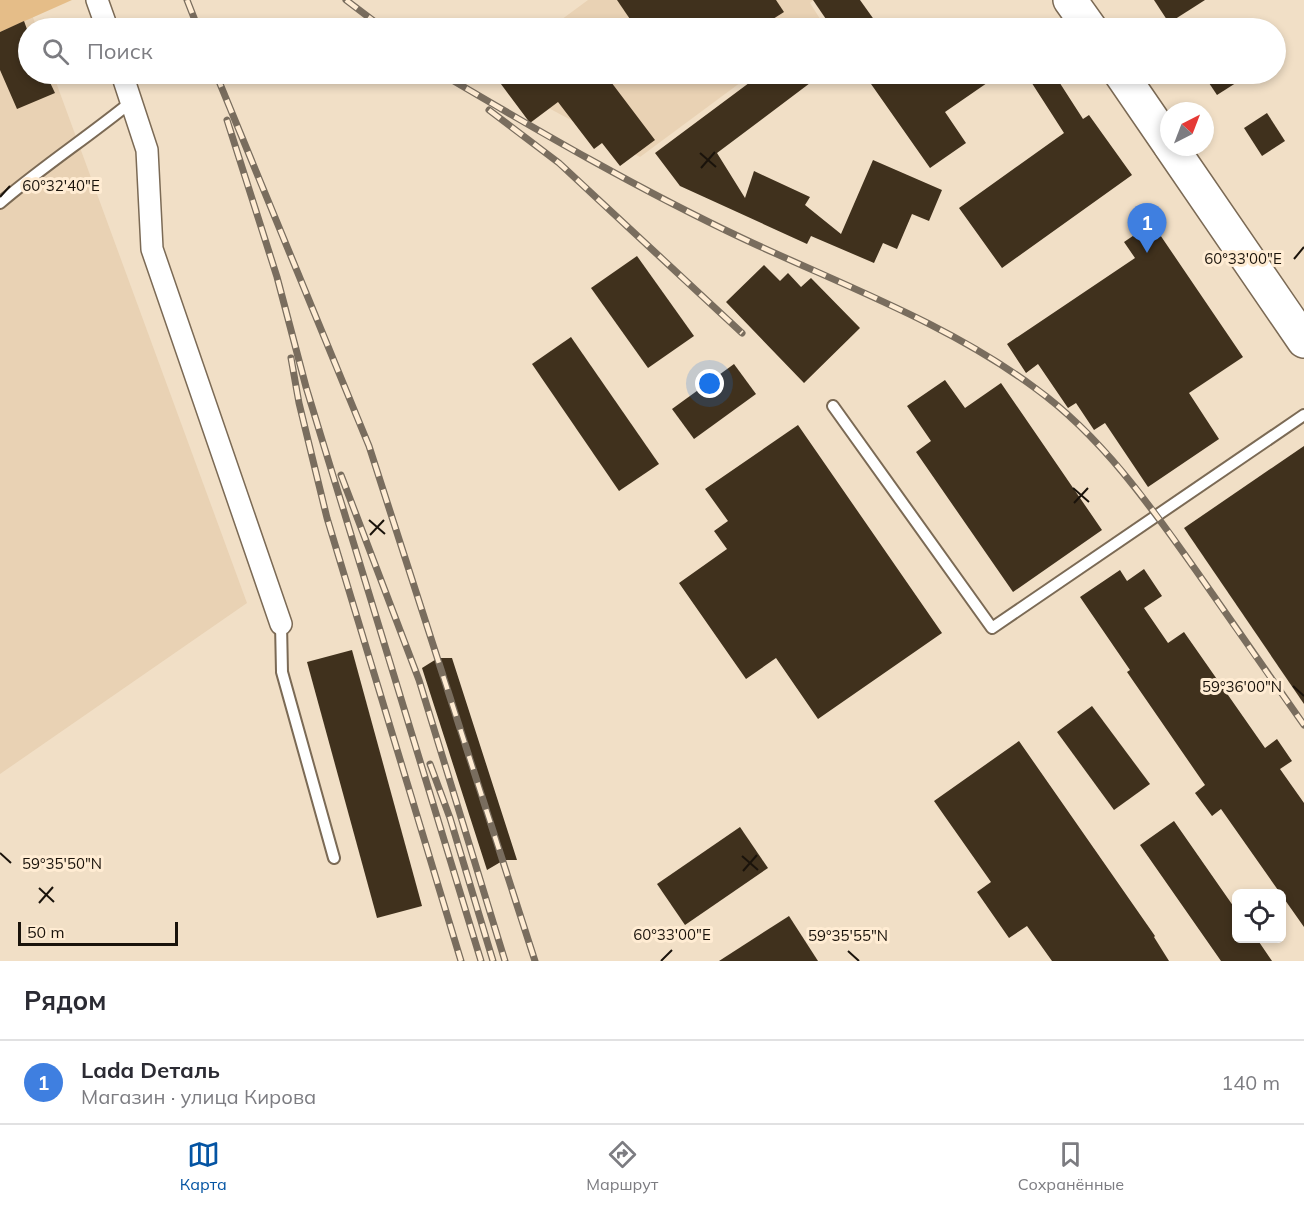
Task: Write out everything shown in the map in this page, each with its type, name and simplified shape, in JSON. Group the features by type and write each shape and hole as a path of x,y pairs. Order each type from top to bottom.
{"main road":[{"path":"1070,0 1083,18"},
{"path":"1128,84 1160,131"},
{"path":"1177,156 1304,341"}],"street":[{"path":"98,0 104,18"},
{"path":"125,84 147,150 152,249 281,624"}],"lane":[{"path":"0,202 46,163 79,144 131,102"},
{"path":"833,406 992,628 1304,415"},
{"path":"281,624 282,672 334,858"}],"shaded area":[{"path":"0,0 72,0 32,18 18,18 18,24 0,32"},
{"path":"588,0 814,0 810,3 819,18 564,18"},
{"path":"18,21 18,84 57,84 247,603 0,774 0,29"},
{"path":"504,84 739,84 640,157"}],"building":[{"path":"617,0 776,0 784,12 775,18 629,18"},
{"path":"813,0 860,0 873,18 825,18"},
{"path":"1154,0 1205,0 1177,18 1166,18"},
{"path":"18,24 18,84 51,84 55,93 17,109 0,70 0,32"},
{"path":"501,84 613,84 655,140 620,166 602,143 594,149 558,102 530,123"},
{"path":"748,84 809,84 717,153 745,198 754,171 810,197 805,205 841,234 873,160 942,190 929,221 912,214 897,249 883,243 874,263 811,236 807,244 680,186 655,153"},
{"path":"871,84 986,84 945,112 966,143 930,168"},
{"path":"1032,84 1060,84 1083,119 1089,115 1132,175 1002,268 959,208 1064,133"},
{"path":"1210,84 1234,84 1217,95"},
{"path":"1267,113 1285,141 1262,156 1244,128"},
{"path":"1152,223 1243,357 1189,393 1219,439 1148,487 1105,423 1094,430 1076,403 1068,408 1038,364 1026,373 1007,344 1135,258 1124,242"},
{"path":"637,256 694,336 648,368 591,288"},
{"path":"764,265 780,281 788,273 801,287 811,278 860,328 804,383 726,302"},
{"path":"571,337 659,464 619,491 532,364"},
{"path":"734,364 756,394 694,439 672,409"},
{"path":"945,380 965,408 1001,383 1102,530 1013,592 916,452 931,441 907,406"},
{"path":"798,425 942,633 818,719 776,658 746,679 679,583 727,549 714,531 728,521 705,489"},
{"path":"1304,446 1304,704 1184,528"},
{"path":"1144,569 1162,596 1144,608 1168,643 1184,632 1265,748 1277,739 1292,761 1280,769 1304,803 1304,927 1286,901 1286,889 1277,889 1221,809 1212,816 1195,793 1205,785 1127,672 1130,670 1080,597 1120,570 1127,581"},
{"path":"352,650 422,906 377,918 307,662"},
{"path":"438,658 452,658 517,860 504,860 487,870 422,668"},
{"path":"1092,706 1150,784 1114,810 1057,732"},
{"path":"1019,741 1155,936 1169,961 1052,961 1027,926 1009,938 977,892 991,882 934,801"},
{"path":"1174,821 1232,904 1232,943 1260,943 1272,961 1221,961 1140,845"},
{"path":"740,827 768,868 685,925 657,884"},
{"path":"789,916 818,961 719,961"}],"railway":[{"path":"187,0 194,18"},
{"path":"346,0 370,18"},
{"path":"220,84 369,446 535,961"},
{"path":"459,84 553,139 667,201 744,239 930,324 1001,365 1035,388 1060,408 1106,452 1146,502 1304,725"},
{"path":"489,110 559,163 742,333"},
{"path":"227,120 277,277 306,387 481,961"},
{"path":"291,358 299,403 327,518 461,961"},
{"path":"341,475 419,680 505,961"},
{"path":"430,764 450,818 493,961"}],"place":[{"name":"Lada Dеталь","path":"1147,253"}]}
